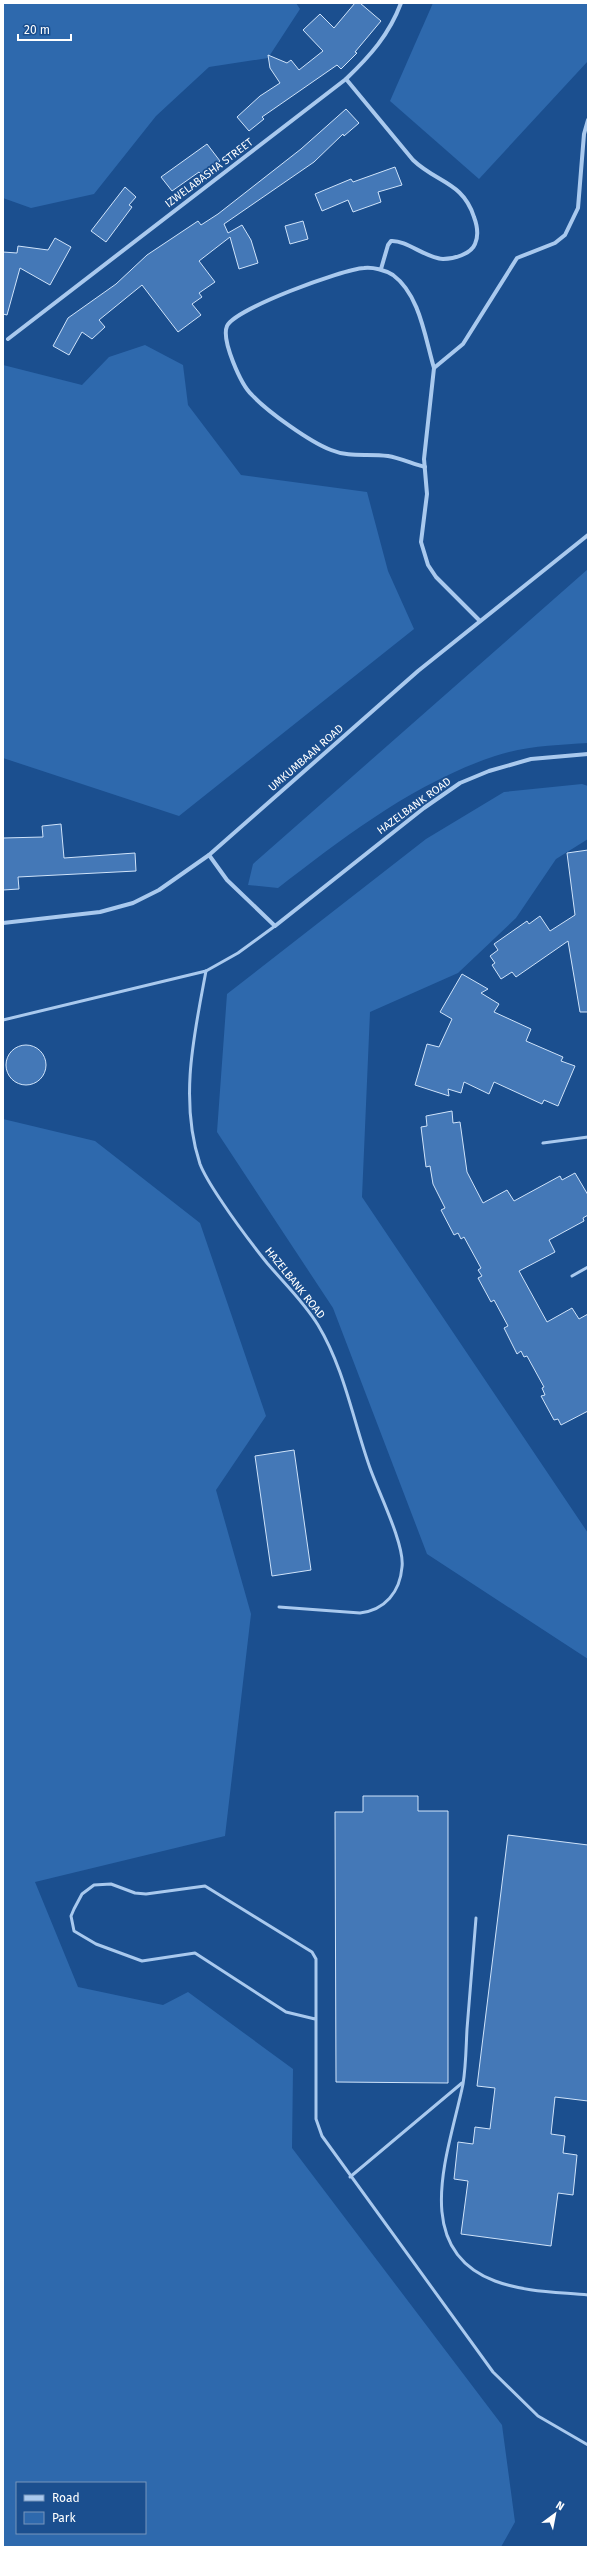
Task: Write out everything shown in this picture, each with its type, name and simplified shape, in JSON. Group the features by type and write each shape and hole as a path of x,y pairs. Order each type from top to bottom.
{"street":[{"name":"IZWELABASHA STREET","path":"8,340 346,79 372,54 385,37 401,3"},
{"path":"346,79 413,160 424,170 460,191 467,199 477,225 475,245 471,250 452,258 430,256 391,241 388,245 381,270"},
{"path":"434,368 463,344 517,258 555,243 565,235 578,208 584,134 588,120"},
{"path":"425,467 389,456 346,455 313,441 252,396 240,376 226,339 227,325 235,317 289,291 350,270 365,268 381,270 393,275 413,299 434,368 425,467 427,494 421,542 424,554 436,577 479,620"},
{"name":"UMKUMBAAN ROAD","path":"3,923 100,912 133,903 159,890 209,855 479,620 588,536"},
{"name":"HAZELBANK ROAD","path":"275,926 424,808 460,783 489,771 531,759 572,754 588,754"},
{"path":"209,855 227,880 275,926"}],"lane":[{"name":"HAZELBANK ROAD","path":"275,926 238,953 206,971 194,1033 189,1075 190,1115 201,1165 232,1218 298,1297 317,1323 333,1350 369,1466 400,1550 403,1566 399,1585 387,1602 373,1611 360,1613 279,1607"},
{"path":"3,1020 206,971"},
{"path":"543,1143 588,1137"},
{"path":"572,1276 588,1267"},
{"path":"315,2019 281,2009 195,1953 142,1961 96,1944 74,1931 71,1916 74,1908 88,1888 103,1883 146,1894 196,1886 205,1886 214,1890 315,1956 316,2120 322,2136 350,2177 493,2372 538,2416 588,2445"},
{"path":"476,1918 463,2082 443,2174 440,2213 447,2240 458,2255 474,2269 495,2281 521,2287 588,2295"},
{"path":"350,2177 463,2082"}],"green space":[{"path":"3,3 296,3 300,9 268,58 209,67 156,116 94,194 31,208 3,198"},
{"path":"433,3 588,3 588,61 479,179 390,101"},
{"path":"145,345 183,365 188,405 241,475 367,492 388,571 414,629 179,816 3,758 3,365 82,385 109,357"},
{"path":"588,569 588,743 541,746 518,750 495,756 465,767 408,796 381,813 354,831 278,888 248,885 253,864"},
{"path":"582,784 588,786 588,839 556,859 516,918 458,973 370,1012 362,1197 588,1533 588,1659 427,1554 333,1308 217,1132 227,994 426,839 504,792"},
{"path":"3,1119 95,1141 200,1223 266,1416 216,1490 251,1614 225,1836 35,1882 78,1987 163,2005 188,1992 293,2069 292,2148 502,2425 515,2522 501,2547 3,2547"}],"building":[{"path":"355,3 360,3 381,21 355,52 357,53 341,69 337,65 262,117 264,119 249,131 237,117 260,96 280,83 270,68 268,55 287,63 291,60 299,70 323,51 303,30 320,14 334,28"},
{"path":"346,109 359,123 344,136 343,134 314,162 224,224 228,233 242,225 251,240 258,263 239,269 230,237 199,261 215,282 199,293 202,297 192,304 201,315 178,332 142,285 99,320 105,327 92,339 82,332 69,355 53,346 68,318 116,284 147,255 198,221 201,225 218,214 301,149"},
{"path":"207,144 220,161 201,174 199,172 172,191 161,177"},
{"path":"395,167 402,185 378,192 381,202 353,212 348,200 322,211 315,194 351,179 353,182"},
{"path":"125,187 136,197 129,205 132,207 106,242 91,231"},
{"path":"303,221 308,239 290,244 285,226"},
{"path":"55,238 71,247 50,285 20,268 7,315 3,314 3,252 17,253 18,246 48,250"},
{"path":"61,824 64,858 135,853 136,871 18,877 19,889 3,890 3,838 43,837 42,826"},
{"path":"588,850 588,1012 580,1012 568,941 516,977 512,972 501,979 492,965 495,963 490,956 498,950 494,944 527,921 529,924 540,916 550,931 575,915 567,853"},
{"path":"462,974 488,989 481,993 499,1004 494,1012 531,1029 526,1041 563,1057 561,1061 575,1066 558,1106 544,1100 542,1104 494,1082 489,1094 464,1082 461,1093 448,1089 449,1096 415,1085 427,1044 439,1047 452,1019 440,1012"},
{"path":"30,1045 37,1048 43,1054 46,1065 45,1073 37,1082 30,1085 22,1085 15,1082 7,1073 6,1061 9,1054 18,1046"},
{"path":"452,1111 453,1123 460,1122 467,1172 483,1203 507,1190 514,1201 560,1176 562,1180 575,1173 588,1195 588,1215 583,1218 584,1221 549,1240 555,1252 519,1271 547,1322 572,1308 579,1319 588,1314 588,1411 561,1425 558,1419 554,1420 541,1396 545,1395 542,1388 544,1387 527,1356 524,1357 521,1351 517,1354 504,1328 508,1326 494,1300 491,1302 478,1278 482,1276 478,1270 481,1268 464,1237 461,1239 458,1233 454,1235 441,1210 445,1208 433,1184 430,1166 426,1167 421,1127 427,1126 426,1116"},
{"path":"294,1450 311,1570 272,1576 255,1456"},
{"path":"363,1796 418,1796 418,1811 448,1811 448,2083 336,2082 335,1812 363,1812"},
{"path":"508,1835 588,1845 588,2101 555,2097 551,2134 565,2136 563,2153 577,2155 573,2195 558,2193 551,2246 461,2234 468,2181 454,2179 458,2142 473,2144 475,2127 490,2129 495,2088 477,2086"}]}
